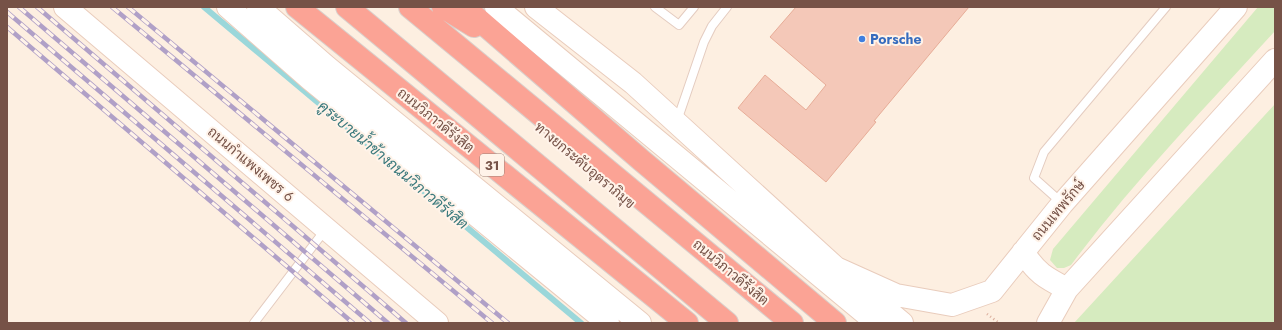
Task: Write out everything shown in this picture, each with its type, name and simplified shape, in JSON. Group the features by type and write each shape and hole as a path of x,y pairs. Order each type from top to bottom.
{"highway":[{"name":"ถนนวิภาวดีรังสิต","path":"297,7 687,323"},
{"name":"31","path":"347,7 727,323"},
{"name":"ทางยกระดับอุตราภิมุข","path":"395,7 776,323"},
{"name":"ถนนวิภาวดีรังสิต","path":"410,7 792,323"},
{"path":"443,7 512,49"},
{"path":"464,7 641,160 835,323"}],"main road":[{"name":"ถนนกำแพงเพชร 6","path":"65,7 437,323"},
{"path":"228,7 310,80 608,323"},
{"path":"258,7 328,67 640,323"},
{"path":"496,7 877,323"},
{"path":"536,7 633,83 836,268 902,323"},
{"name":"ถนนเทพรักษ์","path":"836,268 896,295 952,305 992,291 1062,204 1236,7"},
{"path":"1048,323 1067,289 1275,60"},
{"path":"1023,252 1032,266 1041,275 1067,289"}],"lane":[{"path":"655,7 679,25 694,7"},
{"path":"676,123 704,42 712,26 727,7"},
{"path":"1062,204 1034,178 1044,152 1166,7"},
{"path":"254,323 326,228"}],"path":[{"path":"984,312 999,323"}],"green space":[{"path":"1258,7 1275,7 1275,31 1144,175 1071,265 1064,268 1057,268 1050,260 1053,249"},
{"path":"1275,104 1275,323 1074,323"}],"building":[{"path":"796,7 969,7 874,121 876,122 826,182 738,108 765,75 806,110 826,85 770,37"}],"waterway":[{"name":"คูระบายน้ำข้างถนนวิภาวดีรังสิต","path":"204,7 581,323"}],"railway":[{"path":"19,7 388,323"},
{"path":"37,7 406,323"},
{"path":"112,7 492,323"},
{"path":"128,7 508,323"},
{"path":"7,12 370,323"},
{"path":"7,27 353,323"}],"place":[{"name":"Porsche","path":"862,39"}]}
